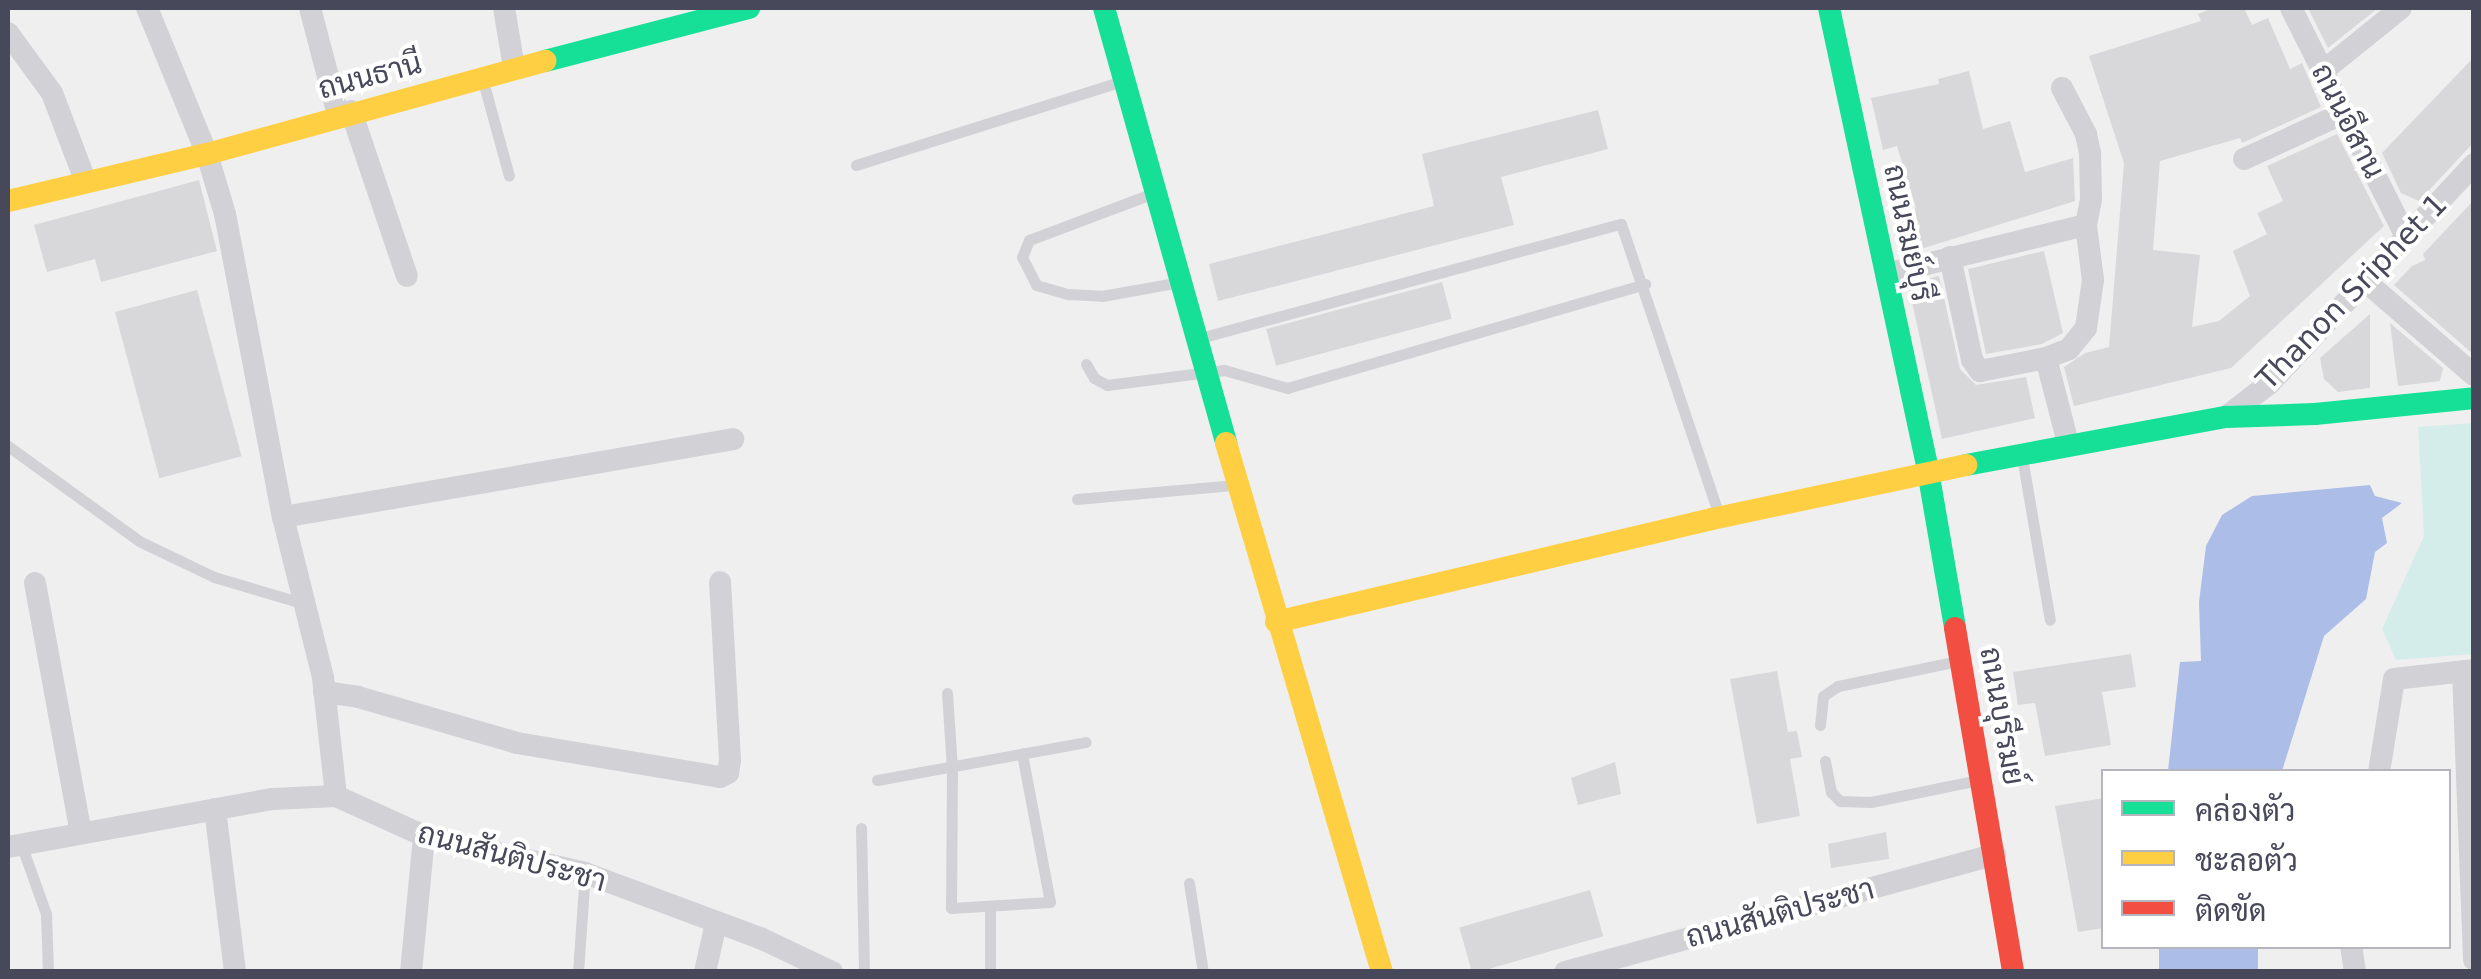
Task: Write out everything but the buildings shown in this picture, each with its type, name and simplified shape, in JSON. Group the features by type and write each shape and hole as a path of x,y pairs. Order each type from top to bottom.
{"street":[{"path":"14,846 215,809 336,796 324,692 283,517 225,214 207,154 147,8"},
{"path":"310,8 344,113 406,276"},
{"path":"504,8 514,68"},
{"name":"ถนนธานี","path":"8,202 85,180 207,154 692,14 749,8"},
{"path":"1104,8 1276,622 1382,972"},
{"name":"ถนนรมย์บุรี","path":"1829,8 1928,470"},
{"name":"ถนนอีสาน","path":"2291,8 2406,235"},
{"path":"2323,71 2401,8"},
{"path":"8,34 52,93 85,180"},
{"path":"1950,257 1972,360 1980,372 2068,350 2086,328 2093,280 2086,225 2091,199 2090,153 2086,134 2062,88"},
{"path":"2244,159 2344,113"},
{"name":"Thanon Sriphet 1","path":"2226,417 2270,382 2406,235 2469,178"},
{"path":"1886,274 2086,225"},
{"path":"2365,282 2474,376"},
{"path":"2046,358 2068,443"},
{"path":"1276,622 1720,517 2068,443 2226,417 2474,398"},
{"path":"283,517 733,439"},
{"name":"ถนนบุรีรมย์","path":"1928,470 2013,972"},
{"path":"324,692 358,697 517,742 720,777 728,773 730,760 720,582"},
{"path":"35,583 81,832"},
{"path":"2380,769 2394,679 2468,671 2474,960"},
{"name":"ถนนสันติประชา","path":"336,796 424,836 585,873 832,972"},
{"path":"215,809 235,972"},
{"path":"411,972 424,836"},
{"name":"ถนนสันติประชา","path":"1564,972 1995,854"},
{"path":"705,972 716,923"}],"lane":[{"path":"482,77 509,176"},
{"path":"856,166 1123,81"},
{"path":"1154,194 1030,240 1022,257 1036,285 1067,294 1102,296 1178,282"},
{"path":"1196,339 1621,224 1645,284 1720,517"},
{"path":"1086,364 1094,378 1107,385 1236,370 1287,388 1645,284"},
{"path":"8,446 140,541 214,577 305,604"},
{"path":"2022,453 2050,620"},
{"path":"1077,499 1239,485"},
{"path":"1820,725 1823,696 1838,686 1962,660"},
{"path":"947,693 952,768 951,908 1050,902 1022,754"},
{"path":"878,780 1086,742"},
{"path":"1825,761 1831,792 1840,801 1871,802 1982,779"},
{"path":"861,828 864,972"},
{"path":"14,846 46,914 48,972"},
{"path":"578,972 585,873"},
{"path":"1190,883 1203,972"},
{"path":"990,906 990,972"}],"shaded area":[{"path":"2473,423 2473,654 2396,660 2382,629 2424,536 2418,427"}],"water":[{"path":"2370,485 2375,496 2402,503 2382,518 2387,543 2375,552 2366,599 2324,636 2283,769 2168,769 2180,662 2201,661 2199,602 2206,546 2222,515 2252,496"},
{"path":"2159,949 2258,949 2258,971 2159,971"}],"traffic: fast":[{"path":"545,61 749,8"},
{"path":"1104,8 1226,443"},
{"path":"1829,8 1928,471 1955,628"},
{"path":"1966,465 2226,417 2315,414 2474,398"}],"traffic: slow":[{"path":"8,201 207,154 545,61"},
{"path":"1226,443 1382,972"},
{"path":"1276,622 1712,519 1966,465"}],"traffic: jam":[{"path":"1955,628 2013,972"}]}
